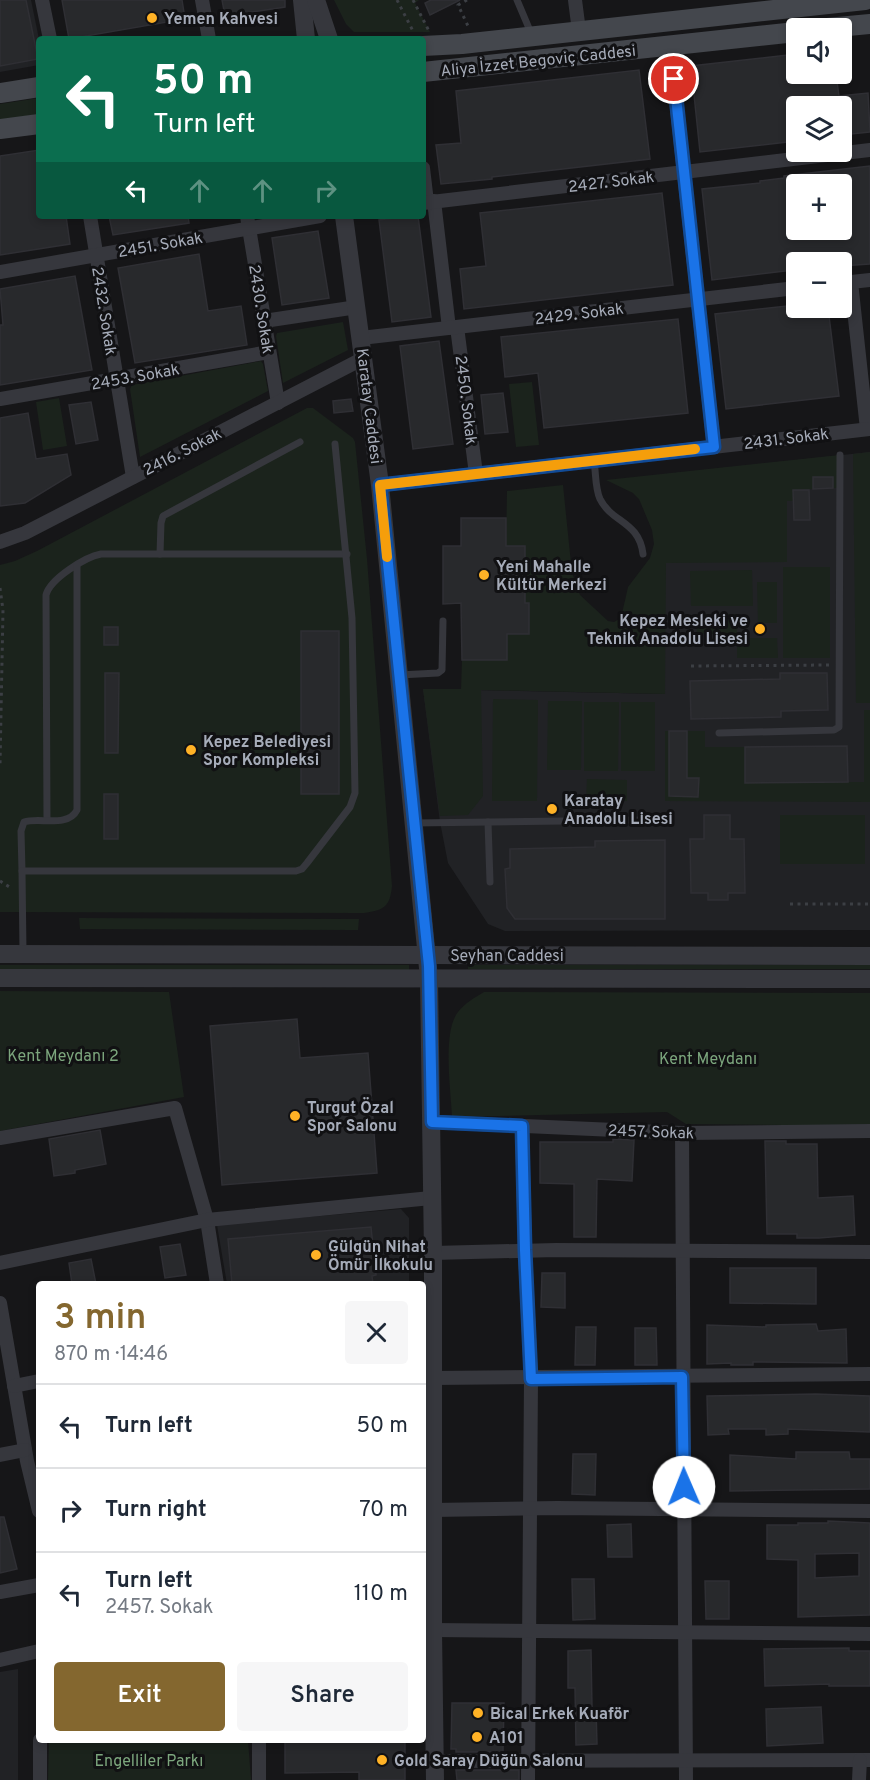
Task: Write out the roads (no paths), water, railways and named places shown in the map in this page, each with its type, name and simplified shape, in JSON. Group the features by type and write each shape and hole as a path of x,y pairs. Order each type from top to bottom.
{"main road":[{"path":"426,38 462,44 865,0"},
{"path":"852,26 870,24"},
{"name":"Aliya İzzet Begoviç Caddesi","path":"426,72 786,33"},
{"path":"0,93 36,87"},
{"path":"0,129 36,124"}],"street":[{"path":"42,0 49,36"},
{"path":"202,0 208,36"},
{"path":"302,0 306,36"},
{"path":"316,0 328,36"},
{"path":"575,0 579,31"},
{"path":"670,45 714,447"},
{"name":"2427. Sokak","path":"428,202 870,150"},
{"name":"2450. Sokak","path":"428,202 453,328 476,474"},
{"name":"2432. Sokak","path":"90,219 133,477"},
{"name":"2451. Sokak","path":"0,272 96,255 248,222 284,219"},
{"name":"Karatay Caddesi","path":"344,219 380,485 428,955 434,1378 430,1637 435,1780"},
{"name":"2430. Sokak","path":"248,222 278,403"},
{"path":"852,282 870,280"},
{"name":"2429. Sokak","path":"361,338 786,289"},
{"path":"264,321 357,307"},
{"path":"852,318 869,429"},
{"name":"2453. Sokak","path":"0,399 269,352"},
{"name":"2416. Sokak","path":"0,542 25,532 364,358"},
{"name":"2431. Sokak","path":"380,485 869,429"},
{"name":"Seyhan Caddesi","path":"0,954 870,956"},
{"name":"Seyhan Caddesi","path":"0,978 870,979"},
{"path":"0,1138 174,1108 207,1220 217,1281"},
{"name":"2457. Sokak","path":"432,1122 682,1133 870,1131"},
{"path":"522,1126 531,1379 528,1780"},
{"path":"682,1133 686,1780"},
{"path":"0,1263 207,1220 431,1198"},
{"path":"433,1253 525,1250 870,1252"},
{"path":"0,1303 2,1324 36,1492"},
{"path":"434,1378 531,1379 870,1374"},
{"path":"14,1386 36,1382"},
{"path":"0,1455 26,1450"},
{"path":"433,1510 529,1508 870,1511"},
{"path":"0,1592 36,1586"},
{"path":"430,1637 529,1632 870,1634"},
{"path":"0,1660 36,1652"},
{"path":"40,1743 40,1780"},
{"path":"259,1743 259,1780"},
{"path":"435,1761 865,1760 859,1780"}],"lane":[{"path":"517,0 532,36"},
{"path":"160,554 163,516 300,442"},
{"path":"22,871 302,869 350,807 355,793 352,618 335,444"},
{"path":"719,733 837,729 840,723 840,455"},
{"path":"594,460 599,497 604,506 638,534 643,554"},
{"path":"47,820 46,595 51,584 92,556 101,554 347,554"},
{"path":"23,954 21,831 24,822 70,818 77,810 77,565"},
{"path":"398,675 438,673 442,670 443,621"},
{"path":"414,823 639,820"},
{"path":"488,822 490,882"}],"place":[{"name":"Yemen Kahvesi","path":"152,18"},
{"name":"Yeni Mahalle Kültür Merkezi","path":"484,575"},
{"name":"Kepez Mesleki ve Teknik Anadolu Lisesi","path":"760,629"},
{"name":"Kepez Belediyesi Spor Kompleksi","path":"191,750"},
{"name":"Karatay Anadolu Lisesi","path":"552,809"},
{"name":"Turgut Özal Spor Salonu","path":"295,1116"},
{"name":"Gülgün Nihat Ömür İlkokulu","path":"316,1255"},
{"name":"Bical Erkek Kuaför","path":"478,1713"},
{"name":"A101","path":"477,1737"},
{"name":"Gold Saray Düğün Salonu","path":"382,1760"}],"park label":[{"name":"Kent Meydanı 2","path":"63,1055"},
{"name":"Kent Meydanı","path":"708,1058"},
{"name":"Engelliler Parkı","path":"149,1760"}]}
